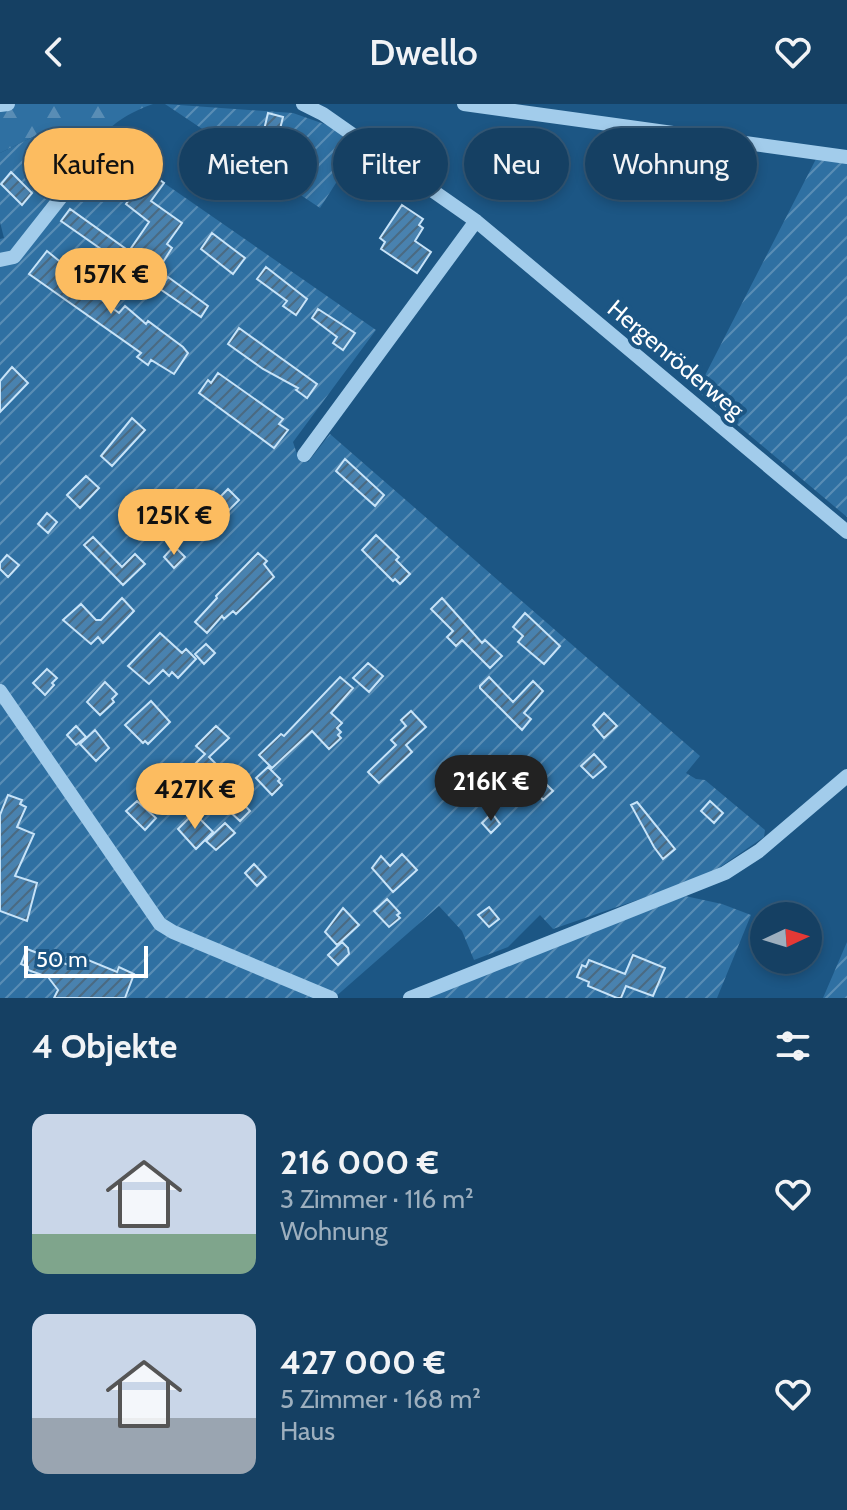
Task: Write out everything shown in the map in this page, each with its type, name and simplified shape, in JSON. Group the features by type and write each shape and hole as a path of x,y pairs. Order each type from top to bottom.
{"street":[{"path":"0,105 8,104"},
{"name":"Hergenröderweg","path":"303,104 329,109 476,221 847,532"},
{"path":"464,104 847,157"},
{"path":"0,260 14,257 59,200"},
{"path":"304,455 476,221"},
{"path":"0,691 160,924 331,998"},
{"path":"410,998 725,873 759,851 847,776"}],"green space":[{"path":"0,104 153,104 127,116 111,128 24,128 24,141 0,153"},
{"path":"165,104 293,113 330,126 333,128 333,188 320,208 308,200 317,200 317,128 201,128"},
{"path":"24,141 24,200 163,200 163,182 179,193 179,200 188,200 376,330 293,442 297,454 308,462 330,434 700,756 686,773 705,780 765,830 764,837 707,876 553,929 540,915 508,947 474,960 462,931 439,906 334,998 0,998 0,239 4,238 0,222 0,153"},
{"path":"817,157 847,162 847,517 697,391"},
{"path":"685,896 722,904 750,915 717,998 426,998"},
{"path":"847,942 847,998 823,998"}],"building":[{"path":"268,113 283,117 280,128 264,128"},
{"path":"11,172 24,185 26,200 22,205 1,184"},
{"path":"129,200 152,200 182,223 167,244 172,248 163,262 153,255 138,275 61,221 70,209 129,251 149,222 126,204"},
{"path":"402,205 423,219 419,225 423,228 415,241 431,252 417,273 381,249 385,242 380,238"},
{"path":"212,233 245,258 233,274 201,249"},
{"path":"47,251 85,282 83,286 119,313 125,306 146,324 148,321 183,347 188,353 174,374 151,360 148,365 137,357 141,353 29,274"},
{"path":"266,267 307,299 296,315 283,306 287,301 257,279"},
{"path":"168,277 208,306 201,317 160,289"},
{"path":"318,309 355,333 343,350 333,343 337,337 312,318"},
{"path":"239,328 317,384 307,398 296,390 298,388 263,369 228,344"},
{"path":"12,367 28,383 0,412 0,381"},
{"path":"218,373 283,419 279,424 288,430 274,448 199,393 208,380 211,383"},
{"path":"132,418 145,430 112,466 101,456"},
{"path":"345,459 384,495 375,506 336,471"},
{"path":"86,476 99,488 80,508 67,495"},
{"path":"228,489 239,500 227,512 216,501"},
{"path":"47,513 57,522 48,533 38,524"},
{"path":"376,535 399,557 396,560 410,574 400,584 395,579 393,581 362,550"},
{"path":"93,537 122,567 135,554 145,564 123,585 84,545"},
{"path":"174,546 185,557 174,568 164,557"},
{"path":"258,553 267,561 264,564 274,577 236,614 233,611 224,619 222,616 207,633 195,622"},
{"path":"7,555 19,565 8,577 0,569 0,563"},
{"path":"122,598 134,611 103,643 98,637 91,644 63,620 81,604 96,620 101,620"},
{"path":"442,598 482,643 485,640 502,656 490,668 462,640 456,646 447,637 453,631 431,609"},
{"path":"525,613 560,646 544,664 518,642 523,636 513,627"},
{"path":"160,633 182,653 186,649 196,659 178,678 172,672 169,676 163,670 149,684 128,666"},
{"path":"206,644 215,653 204,664 195,654"},
{"path":"368,663 383,676 369,692 353,678"},
{"path":"47,669 57,678 45,695 33,683"},
{"path":"340,677 353,688 331,713 342,723 337,728 341,738 329,749 312,731 272,768 259,755 281,734 284,736"},
{"path":"489,677 513,702 533,681 543,691 524,713 531,719 522,730 480,688"},
{"path":"105,682 117,694 112,699 114,702 100,715 87,702"},
{"path":"151,701 170,722 148,744 143,743 125,725"},
{"path":"411,711 426,727 406,745 412,752 379,783 368,772 396,745 391,740 406,726 401,720"},
{"path":"604,713 617,726 604,738 593,725"},
{"path":"76,726 86,737 76,745 67,735"},
{"path":"216,726 229,738 209,757 218,766 209,775 196,763 205,754 196,746"},
{"path":"95,730 109,748 96,761 80,744"},
{"path":"594,754 606,767 593,778 581,766"},
{"path":"268,767 282,785 272,795 256,778"},
{"path":"543,781 553,791 543,800 534,789"},
{"path":"8,795 22,800 20,804 26,807 17,827 34,834 15,876 37,883 27,921 0,911 0,815"},
{"path":"238,798 250,811 240,821 227,809"},
{"path":"137,801 156,818 145,830 126,811"},
{"path":"710,801 723,813 714,823 701,811"},
{"path":"637,802 675,849 663,859 631,805"},
{"path":"194,813 213,832 196,849 178,829"},
{"path":"492,813 500,824 491,833 482,823"},
{"path":"225,823 235,833 216,850 206,841"},
{"path":"402,854 417,870 393,892 372,868 381,856 390,866"},
{"path":"254,864 266,877 257,886 245,873"},
{"path":"387,899 400,913 397,915 400,918 389,927 374,911"},
{"path":"489,907 499,919 489,927 478,915"},
{"path":"343,908 359,925 337,945 325,932"},
{"path":"342,942 349,954 338,965 328,955"},
{"path":"27,949 71,966 76,955 117,972 119,967 134,974 125,998 54,998 58,990 48,977 21,964"},
{"path":"633,955 665,968 653,996 626,986 621,998 617,998 588,986 589,982 577,977 582,965 586,967 589,960 625,974"}]}
